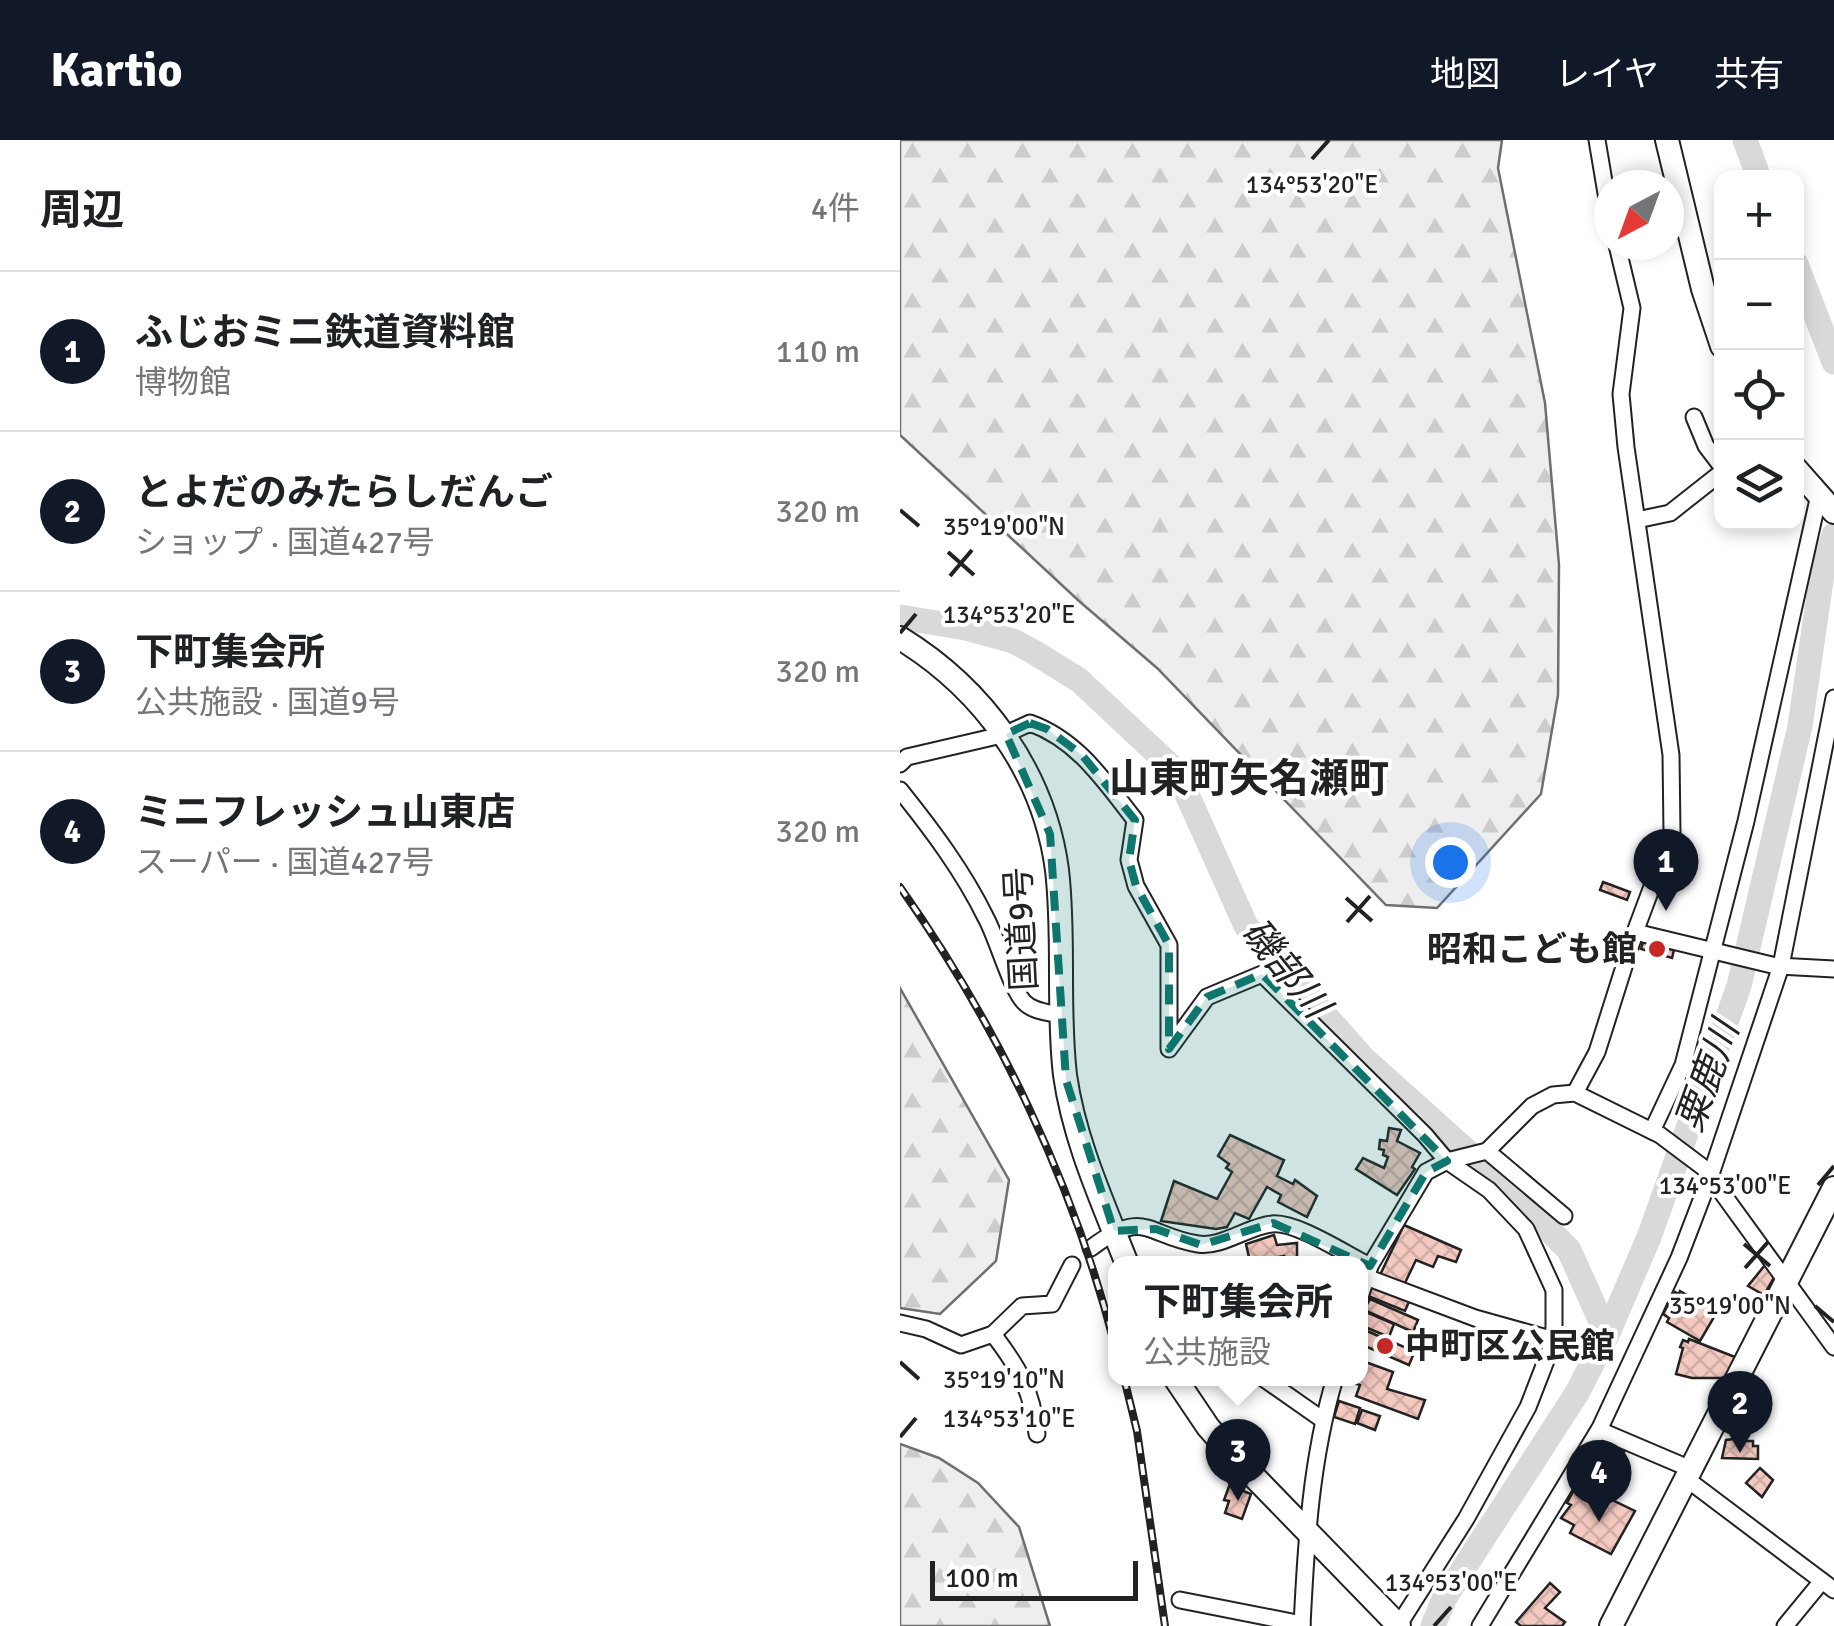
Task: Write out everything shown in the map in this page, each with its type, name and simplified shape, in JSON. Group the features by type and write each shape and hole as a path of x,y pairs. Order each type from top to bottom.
{"highway":[{"path":"1667,140 1702,289 1714,323"},
{"path":"1804,477 1825,502"},
{"name":"国道9号","path":"900,638 933,658 960,682 1006,734 1038,800 1057,870 1059,1015 1066,1080 1076,1126 1124,1256"},
{"path":"1611,1626 1834,1188"},
{"path":"1179,1386 1208,1428 1398,1626"}],"street":[{"path":"1597,140 1600,170"},
{"path":"1575,1093 1597,1052 1634,932 1672,833 1671,755 1621,394 1632,308 1621,260"},
{"path":"1694,417 1714,458"},
{"path":"1638,520 1670,513 1714,477"},
{"path":"1656,1133 1683,1065 1714,952 1825,502"},
{"path":"1480,1626 1598,1430 1678,1258 1778,966 1834,698"},
{"path":"900,764 907,757 1006,734 1030,723 1047,729 1082,754 1135,820 1129,860 1136,886 1169,944 1169,1049 1208,997 1262,974 1448,1161 1489,1190 1526,1229 1554,1290 1554,1340 1528,1407 1466,1519 1398,1626"},
{"path":"900,790 979,903 1022,1000 1033,1009 1059,1015"},
{"path":"1634,932 1778,966 1834,969"},
{"path":"1554,1340 1475,1318 1368,1272 1426,1172 1448,1161 1487,1151 1532,1106 1553,1095 1575,1093 1656,1133 1707,1172 1834,1347"},
{"path":"1487,1151 1564,1216"},
{"path":"1092,1248 1114,1231 1131,1226 1156,1229 1201,1245 1273,1223 1288,1226 1340,1256"},
{"path":"1201,1245 1204,1256"},
{"path":"900,1323 926,1329 961,1346 993,1334 1022,1306 1052,1304 1072,1265"},
{"path":"993,1334 1019,1369 1034,1405 1037,1434"},
{"path":"1274,1386 1322,1420"},
{"path":"1180,1600 1302,1625 1307,1533 1322,1420 1333,1386"},
{"path":"1598,1430 1690,1476 1830,1585 1785,1626"}],"highlighted area":[{"path":"1030,723 1047,729 1082,755 1135,820 1129,860 1136,886 1169,945 1169,1049 1207,997 1262,974 1447,1161 1426,1172 1370,1266 1273,1223 1201,1245 1156,1229 1114,1231 1066,1080 1050,834 1006,734"}],"green space":[{"path":"900,140 1502,140 1498,168 1545,403 1559,565 1558,695 1541,794 1437,908 1386,905 1157,668 900,435"},
{"path":"900,988 1009,1180 996,1261 940,1314 900,1308"},
{"path":"900,1444 939,1458 978,1483 1019,1527 1050,1626 900,1626"}],"building":[{"path":"1603,882 1630,892 1627,900 1600,890"},
{"name":"昭和こども館","path":"1643,942 1674,950 1672,958 1641,949"},
{"path":"1389,1128 1401,1130 1397,1141 1420,1153 1412,1167 1415,1169 1397,1195 1356,1169 1363,1158 1384,1168 1388,1157 1379,1149 1380,1140 1387,1141"},
{"path":"1230,1135 1284,1160 1277,1176 1293,1184 1295,1180 1317,1196 1307,1217 1278,1202 1281,1195 1267,1187 1249,1219 1235,1213 1227,1227 1161,1221 1174,1181 1217,1199 1232,1172 1226,1168 1229,1164 1218,1156"},
{"path":"1404,1225 1461,1250 1456,1262 1438,1256 1433,1267 1416,1260 1404,1285 1380,1275"},
{"path":"1274,1235 1277,1245 1297,1243 1297,1256 1249,1256 1246,1244"},
{"path":"1765,1265 1775,1276 1764,1295 1748,1286"},
{"path":"1374,1282 1411,1297 1405,1311 1368,1296"},
{"path":"1680,1291 1717,1312 1700,1341 1667,1322 1669,1318 1663,1314 1675,1292"},
{"path":"1370,1299 1418,1320 1413,1332 1368,1312"},
{"path":"1368,1313 1394,1324 1389,1337 1368,1328"},
{"name":"中町区公民館","path":"1368,1331 1414,1353 1409,1365 1368,1347"},
{"path":"1683,1340 1735,1357 1726,1378 1676,1374 1683,1348 1680,1347"},
{"path":"1368,1363 1393,1372 1387,1389 1425,1400 1418,1419 1356,1396 1360,1386 1368,1386"},
{"path":"1339,1401 1360,1408 1355,1424 1334,1417"},
{"path":"1362,1410 1380,1416 1375,1430 1357,1423"},
{"path":"1602,1438 1625,1450 1618,1463 1608,1458 1600,1476 1586,1469"},
{"path":"1742,1438 1758,1446 1758,1459 1722,1458 1726,1440"},
{"path":"1760,1468 1773,1480 1762,1497 1746,1483"},
{"path":"1231,1481 1251,1494 1242,1519 1225,1513 1229,1501 1224,1500"},
{"path":"1577,1484 1593,1493 1596,1488 1635,1511 1611,1554 1570,1533 1574,1525 1561,1518 1571,1505 1567,1503"},
{"path":"1550,1583 1560,1592 1545,1608 1565,1622 1562,1626 1521,1626 1516,1622"}],"waterway":[{"path":"1745,140 1756,170"},
{"path":"1804,285 1834,362"},
{"name":"粟鹿川","path":"1433,1626 1444,1599 1577,1393 1649,1237 1739,986 1800,726 1822,574 1834,535"},
{"name":"磯部川","path":"900,617 966,628 1013,641 1032,651 1079,680 1177,772 1246,926 1363,1058 1510,1190 1569,1250 1607,1335"}],"railway":[{"path":"900,887 969,994 1028,1107 1077,1225 1108,1321"},
{"path":"1126,1386 1137,1431 1165,1626"}],"place":[{"name":"ふじおミニ鉄道資料館","path":"1666,911"},
{"name":"昭和こども館","path":"1657,949"},
{"name":"中町区公民館","path":"1385,1346"},
{"name":"とよだのみたらしだんご","path":"1740,1453"},
{"name":"下町集会所","path":"1238,1501"},
{"name":"ミニフレッシュ山東店","path":"1599,1522"}],"district":[{"name":"山東町矢名瀬町","path":"1249,778"}]}
